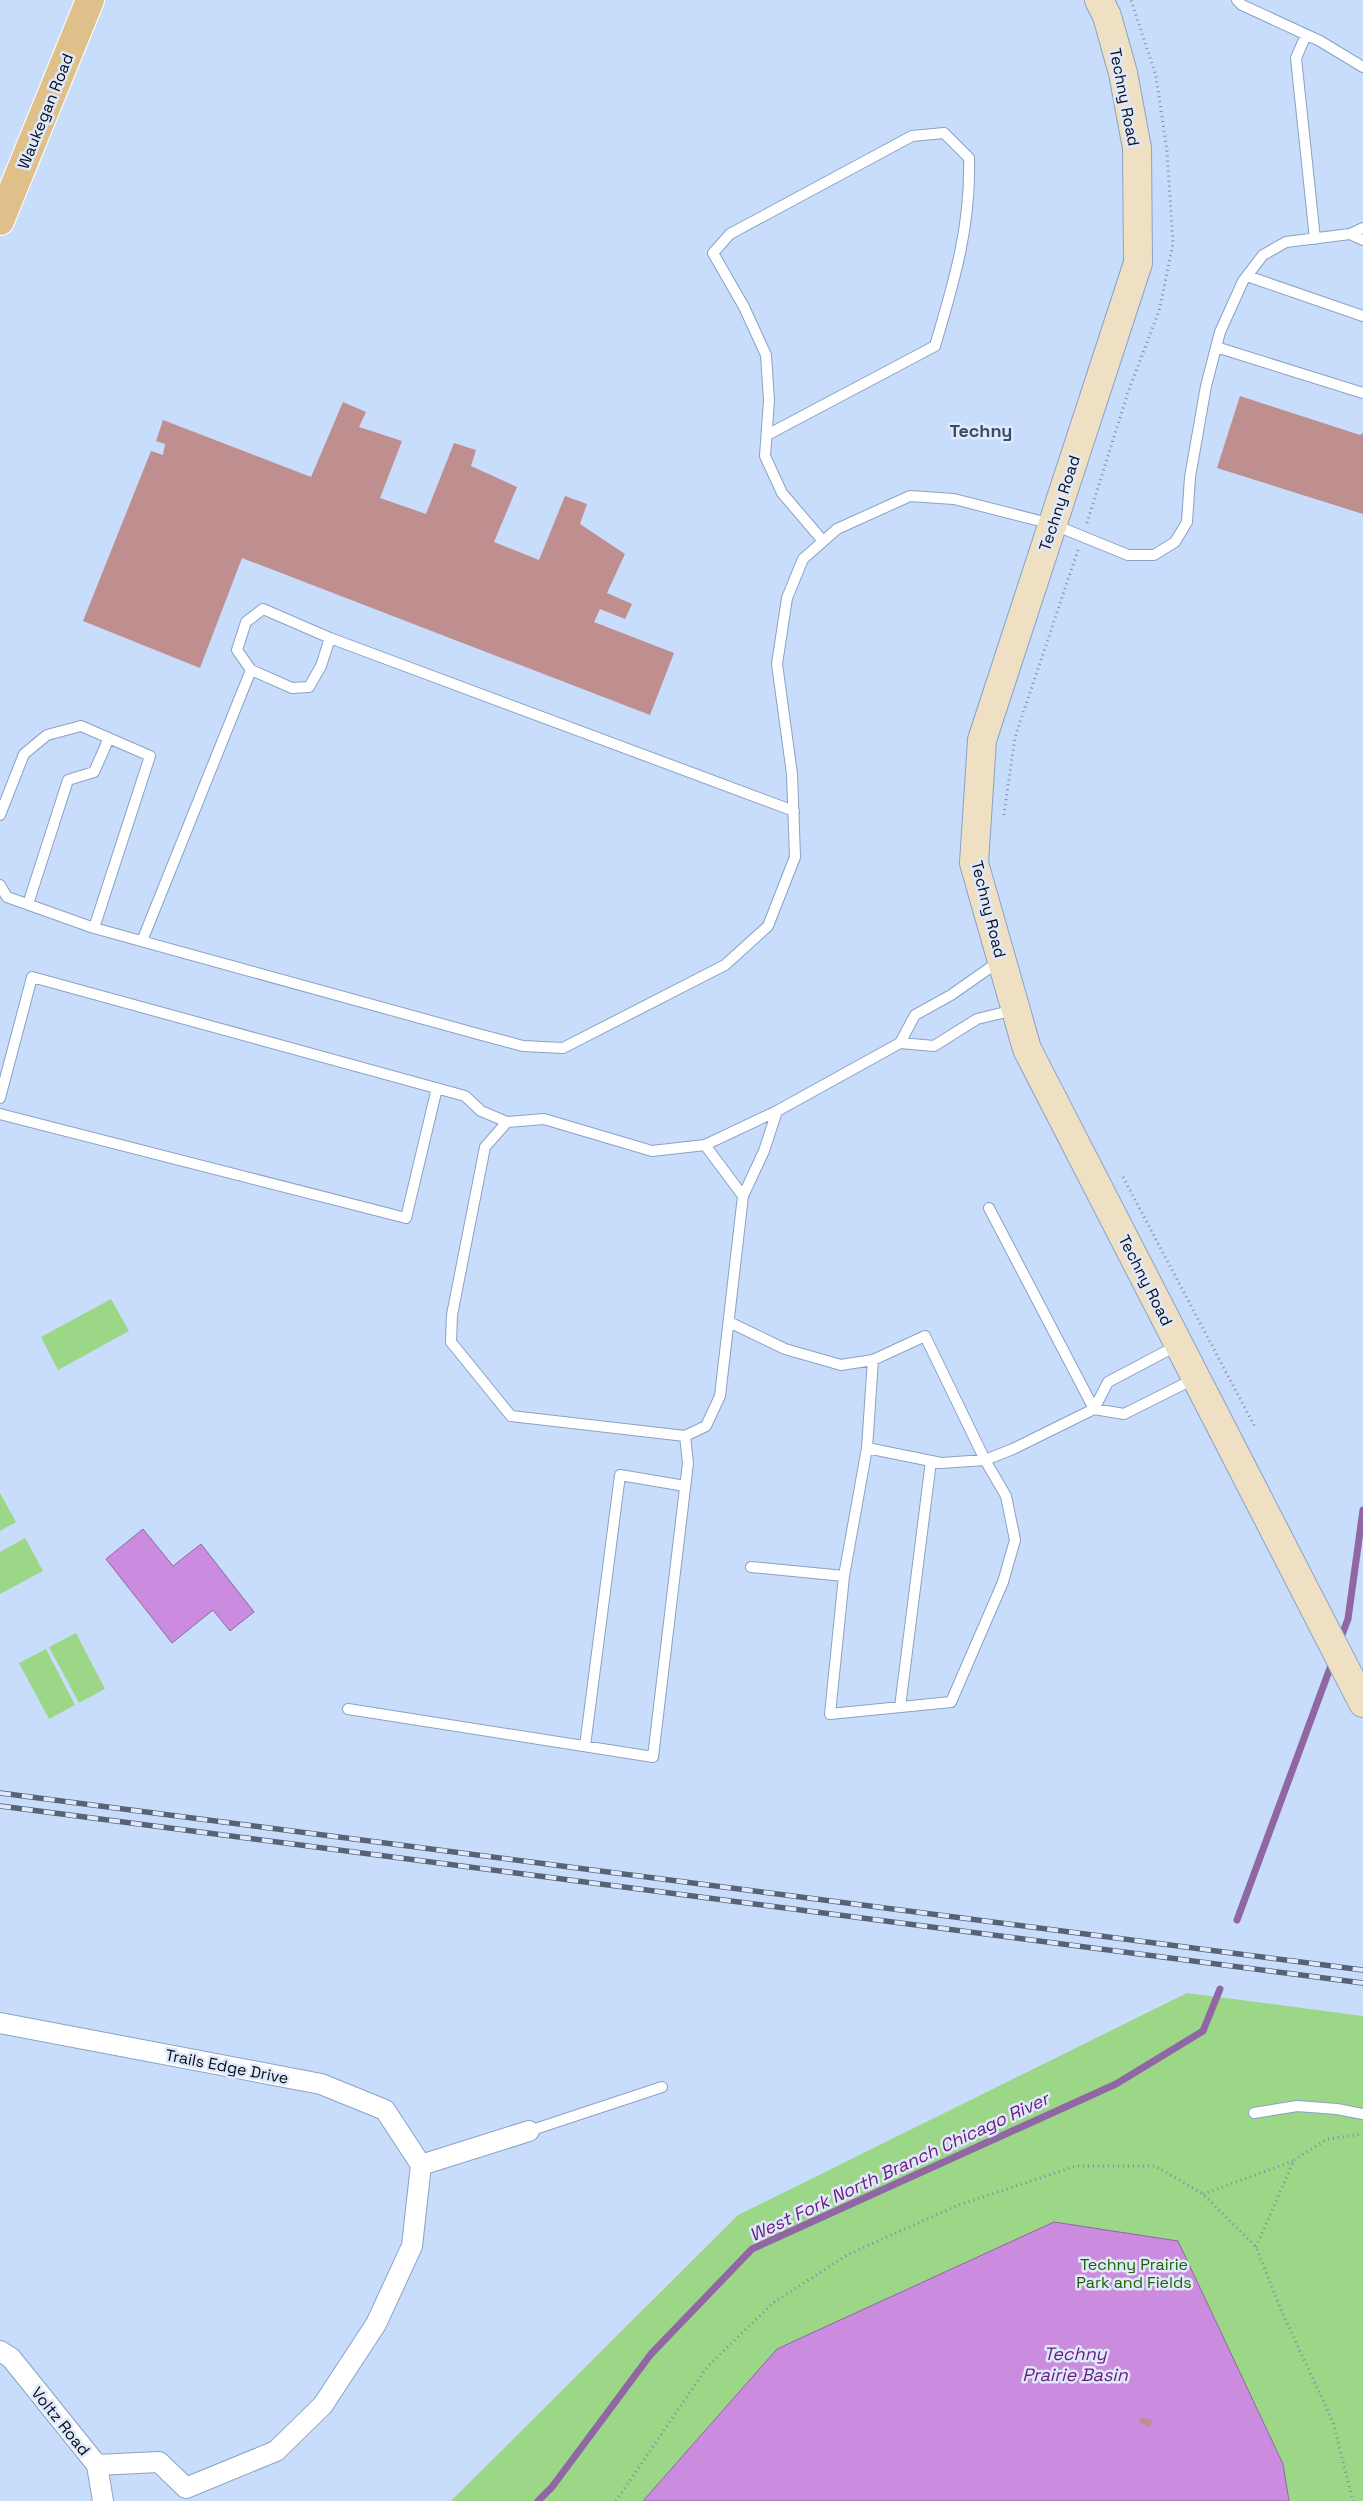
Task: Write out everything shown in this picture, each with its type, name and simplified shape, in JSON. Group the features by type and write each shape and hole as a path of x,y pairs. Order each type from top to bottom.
{"main road":[{"name":"Waukegan Road","path":"0,221 90,0"},
{"name":"Techny Road","path":"1099,0 1107,16 1123,73 1137,148 1138,263 982,740 974,863 1027,1048 1358,1694"}],"street":[{"name":"Trails Edge Drive","path":"0,2022 321,2084 385,2110 421,2165"},
{"path":"97,2465 159,2462 186,2495 276,2452 323,2405 376,2324 412,2246 421,2165 528,2131"},
{"name":"Voltz Road","path":"0,2351 11,2358 97,2465 103,2501"}],"lane":[{"path":"1237,0 1242,5 1306,35 1363,66"},
{"path":"1306,35 1296,58 1315,239"},
{"path":"767,435 935,346 958,269 970,195 969,158 944,133 912,136 730,234 713,253 744,307 766,355 769,400 765,456 782,493 823,541"},
{"path":"0,885 7,897 94,928 523,1046 563,1048 725,965 768,926 795,857 792,774 777,664 787,598 803,559 837,529 910,496 954,499 1052,524 1128,555 1154,555 1175,542 1187,522 1190,477 1206,386 1220,332 1247,276 1262,255 1286,242 1350,234 1363,228"},
{"path":"1350,234 1363,240"},
{"path":"1247,276 1363,316"},
{"path":"1216,348 1363,393"},
{"path":"330,638 321,666 309,687 292,688 251,670 237,650 246,622 263,609 330,638 794,811"},
{"path":"142,941 251,670"},
{"path":"0,815 24,754 47,735 82,726 150,756 94,928"},
{"path":"28,904 68,780 94,772 109,738"},
{"path":"0,1098 32,977 465,1096 481,1111 507,1122 544,1120 652,1151 705,1145 777,1112 900,1043 915,1015 951,995 1001,960"},
{"path":"900,1043 934,1046 977,1019 1016,1010"},
{"path":"0,1114 406,1218 438,1088"},
{"path":"507,1122 485,1148 452,1314 451,1342 511,1416 685,1436 706,1426 720,1396 743,1196 764,1151 777,1112"},
{"path":"705,1145 743,1196"},
{"path":"989,1208 1094,1409"},
{"path":"729,1322 786,1349 841,1365 873,1360 925,1336 985,1460 1006,1496 1015,1540 1004,1582 951,1702 830,1714 844,1576 867,1448 873,1360"},
{"path":"1094,1409 1108,1382 1179,1345"},
{"path":"867,1448 941,1463 985,1460 1013,1449 1094,1409 1124,1414 1196,1378"},
{"path":"348,1709 653,1757 688,1463 685,1436"},
{"path":"900,1707 931,1461"},
{"path":"585,1746 620,1475 685,1486"},
{"path":"751,1567 844,1576"},
{"path":"528,2131 662,2087"},
{"path":"1254,2113 1297,2106 1336,2108 1363,2114"}],"path":[{"path":"1003,824 1015,736 1083,536 1128,392 1159,311 1173,244 1168,151 1156,76 1131,0"},
{"path":"1120,1171 1256,1429"},
{"path":"1203,2194 1294,2160 1326,2139 1363,2134"},
{"path":"1256,2247 1294,2160"},
{"path":"616,2501 707,2367 773,2303 847,2255 956,2206 1076,2166 1155,2166 1203,2194 1256,2247 1282,2312 1333,2422 1353,2501"}],"green space":[{"path":"111,1299 129,1331 58,1370 41,1337"},
{"path":"0,1493 16,1522 0,1531"},
{"path":"25,1538 43,1571 0,1594 0,1552"},
{"path":"76,1633 105,1689 79,1703 49,1647"},
{"path":"46,1649 75,1705 49,1719 19,1663"},
{"name":"Techny Prairie Park and Fields","path":"1187,1993 1363,2016 1363,2501 451,2501 738,2215"}],"water":[{"path":"143,1529 173,1566 201,1544 254,1612 230,1631 213,1610 172,1643 106,1559"},
{"name":"Techny Prairie Basin","path":"1054,2222 1178,2241 1283,2464 1289,2501 643,2501 777,2349"}],"building":[{"path":"1240,396 1360,435 1363,433 1363,514 1217,468"},
{"path":"343,402 366,412 359,427 402,441 380,498 426,514 454,443 476,450 471,466 517,487 494,542 539,560 565,496 587,504 580,524 625,554 607,593 632,604 625,619 600,609 594,622 674,653 650,715 242,558 200,668 83,621 151,451 163,455 165,444 156,441 163,420 311,477"},
{"path":"1141,2417 1152,2420 1150,2427 1139,2422"}],"waterway":[{"name":"West Fork North Branch Chicago River","path":"1340,1640 1348,1619 1363,1510"},
{"name":"West Fork North Branch Chicago River","path":"1237,1920 1333,1660"},
{"name":"West Fork North Branch Chicago River","path":"538,2501 552,2487 651,2354 752,2249 1116,2084 1203,2031 1220,1989"}],"railway":[{"path":"0,1793 1363,1970"},
{"path":"0,1806 1363,1983"}],"district":[{"name":"Techny","path":"981,431"}]}
